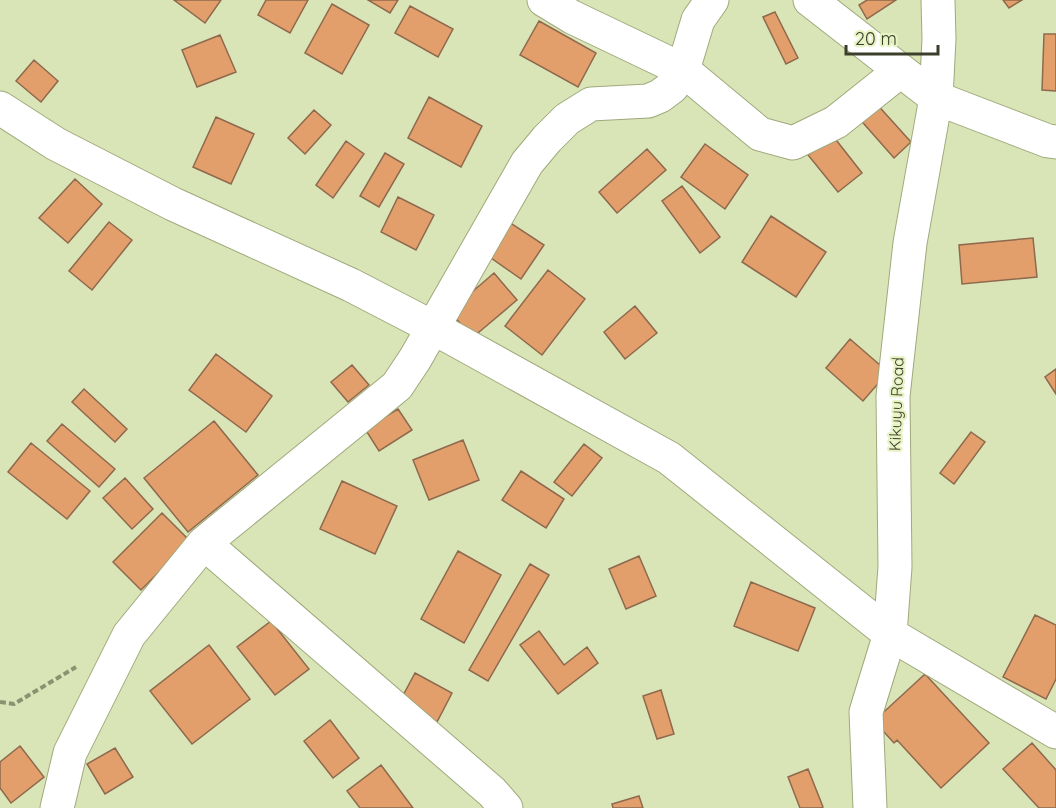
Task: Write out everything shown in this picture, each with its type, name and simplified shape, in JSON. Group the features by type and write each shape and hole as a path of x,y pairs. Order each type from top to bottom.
{"street":[{"path":"544,0 573,17 683,70 760,134 793,143 836,122 900,71"},
{"path":"57,808 70,753 129,636 204,543 397,386 415,359 527,163 567,119 591,104 648,101 672,87 683,70 698,20 712,0"},
{"path":"810,0 936,98 1048,141 1056,142"},
{"name":"Kikuyu Road","path":"870,808 866,712 890,634 896,567 893,396 910,243 936,98 938,0"},
{"path":"0,108 56,144 172,204 351,285 432,327 669,458 890,634 1056,732"},
{"path":"204,543 492,792 506,808"}],"path":[{"path":"0,702 14,704 81,664"}],"building":[{"path":"174,0 221,0 205,23"},
{"path":"266,0 308,0 290,33 258,15"},
{"path":"368,0 398,0 390,13"},
{"path":"867,0 896,0 867,19 859,5"},
{"path":"1003,0 1022,0 1009,8"},
{"path":"332,4 369,25 342,74 305,53"},
{"path":"410,6 453,29 438,57 395,33"},
{"path":"775,12 798,58 786,64 763,17"},
{"path":"539,21 596,53 578,87 520,55"},
{"path":"1044,34 1056,34 1056,91 1042,90"},
{"path":"220,35 236,72 197,87 182,50"},
{"path":"34,60 58,81 41,102 16,81"},
{"path":"429,97 482,126 461,167 408,138"},
{"path":"874,101 911,142 894,158 857,116"},
{"path":"314,110 331,125 305,154 288,138"},
{"path":"216,117 254,134 231,184 193,167"},
{"path":"833,136 862,173 838,192 808,155"},
{"path":"346,141 364,154 333,198 316,185"},
{"path":"705,144 748,175 725,209 681,177"},
{"path":"647,149 666,170 617,213 599,192"},
{"path":"385,153 404,164 379,207 360,196"},
{"path":"75,179 102,204 68,243 39,218"},
{"path":"682,186 720,237 700,253 662,201"},
{"path":"398,197 434,215 416,250 381,232"},
{"path":"771,216 826,252 796,297 742,262"},
{"path":"503,218 544,245 521,279 481,251"},
{"path":"109,222 132,240 92,290 69,271"},
{"path":"1033,238 1037,277 962,284 959,245"},
{"path":"548,270 585,299 542,355 505,326"},
{"path":"494,273 517,300 472,338 450,311"},
{"path":"635,306 657,333 625,359 604,332"},
{"path":"850,339 888,372 863,401 826,368"},
{"path":"216,354 272,396 246,432 189,390"},
{"path":"352,365 369,385 348,402 331,382"},
{"path":"1056,369 1056,394 1045,377"},
{"path":"84,389 127,429 115,442 72,402"},
{"path":"398,409 412,430 379,451 365,429"},
{"path":"214,421 258,475 188,532 144,478"},
{"path":"62,424 115,469 99,487 47,441"},
{"path":"971,432 985,442 954,484 940,473"},
{"path":"463,440 479,480 429,500 413,460"},
{"path":"31,443 90,491 67,519 8,472"},
{"path":"584,444 602,458 572,496 554,482"},
{"path":"521,471 564,499 546,528 502,500"},
{"path":"125,478 153,509 132,529 103,498"},
{"path":"342,481 397,506 375,554 320,529"},
{"path":"162,513 190,541 141,590 113,562"},
{"path":"458,551 501,575 464,643 421,619"},
{"path":"639,556 656,596 626,609 609,569"},
{"path":"530,564 549,575 488,681 469,670"},
{"path":"751,582 815,608 798,651 734,626"},
{"path":"1035,615 1056,625 1056,679 1046,699 1003,677"},
{"path":"271,621 309,669 275,695 237,647"},
{"path":"539,631 564,665 587,647 598,663 558,694 520,645"},
{"path":"209,645 250,699 192,744 150,691"},
{"path":"415,673 452,693 437,722 399,703"},
{"path":"925,674 989,743 941,788 897,740 894,743 874,721"},
{"path":"661,690 674,734 657,739 643,696"},
{"path":"330,720 359,758 333,778 304,741"},
{"path":"1032,743 1056,770 1056,808 1039,808 1003,769"},
{"path":"20,746 44,777 11,803 0,788 0,762"},
{"path":"115,748 133,777 105,794 87,764"},
{"path":"381,765 413,808 360,808 347,791"},
{"path":"808,769 823,807 821,808 800,808 788,777"},
{"path":"639,796 643,808 613,808 612,804"}]}
